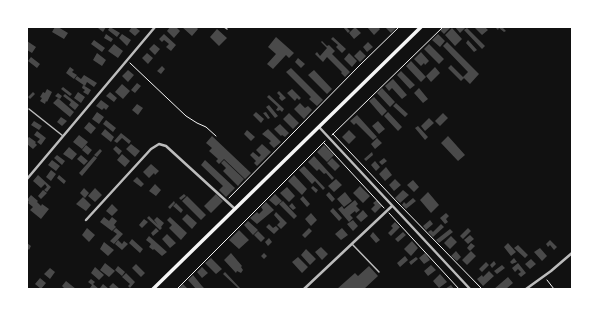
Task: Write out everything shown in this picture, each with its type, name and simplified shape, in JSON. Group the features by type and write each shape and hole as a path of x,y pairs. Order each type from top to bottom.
{"main road":[{"path":"153,289 421,27"}],"street":[{"path":"27,179 155,27"},
{"path":"319,128 470,289"},
{"path":"86,220 151,149 159,144 166,146 226,200 235,210"},
{"path":"304,289 392,206"},
{"path":"526,289 572,252"}],"lane":[{"path":"29,110 63,136"},
{"path":"352,244 379,272"}],"path":[{"path":"226,200 399,27"},
{"path":"177,289 328,138 443,27"},
{"path":"126,60 186,116 197,124 206,127 216,136"},
{"path":"333,134 482,289"},
{"path":"324,142 459,289"},
{"path":"544,276 554,289"}],"building":[{"path":"55,27 58,27 68,33 64,39 52,32"},
{"path":"98,27 106,27 103,32"},
{"path":"110,27 120,33 117,37 108,30"},
{"path":"132,27 135,27 140,31 135,36 129,31"},
{"path":"170,27 176,27 180,31 174,38 167,31"},
{"path":"182,27 196,27 198,29 192,36"},
{"path":"343,27 349,27 347,28 350,31 348,33"},
{"path":"355,27 361,33 354,39 349,33"},
{"path":"367,27 378,27 380,29 374,35"},
{"path":"385,27 395,27 396,28 391,33"},
{"path":"444,27 451,27 444,34 440,30"},
{"path":"455,27 466,27 460,33"},
{"path":"474,27 485,27 488,30 482,35"},
{"path":"495,27 502,27 506,31 504,32 499,28 498,30"},
{"path":"452,28 462,39 455,46 445,35"},
{"path":"467,28 485,46 482,49 464,30"},
{"path":"217,29 227,38 219,46 210,37"},
{"path":"106,34 113,39 111,42 104,38"},
{"path":"122,34 131,40 127,46 119,38"},
{"path":"164,34 176,45 171,51 166,47 169,44 164,40 162,42 159,39"},
{"path":"438,34 445,41 440,47 432,40"},
{"path":"276,37 294,53 289,58 286,55 273,69 267,64 276,54 268,47"},
{"path":"333,37 346,49 342,53 336,47 338,45 331,39"},
{"path":"94,40 105,48 102,52 91,44"},
{"path":"468,40 477,50 474,52 466,43"},
{"path":"27,41 36,47 32,53 27,50"},
{"path":"322,41 335,51 332,54 350,72 345,77 327,57 323,62 315,54 317,52 320,56 327,48 321,42"},
{"path":"368,42 373,47 367,52 363,47"},
{"path":"447,42 479,74 470,84 463,77 468,72 443,46"},
{"path":"114,44 123,51 118,58 108,51"},
{"path":"154,44 160,49 155,55 149,49"},
{"path":"429,44 444,59 439,64 424,49"},
{"path":"360,50 366,56 360,62 354,56"},
{"path":"421,52 429,61 425,65 424,63 421,66 414,59"},
{"path":"97,53 106,60 102,66 93,60"},
{"path":"147,53 153,58 148,64 142,58"},
{"path":"349,53 357,61 352,67 344,59"},
{"path":"31,57 40,64 37,68 28,61"},
{"path":"298,58 305,64 301,68 295,62"},
{"path":"411,61 426,77 421,82 406,66"},
{"path":"451,65 464,78 461,81 448,68"},
{"path":"162,66 165,69 161,74 157,71"},
{"path":"70,67 74,70 72,72 77,75 74,79 66,73"},
{"path":"435,67 440,73 431,82 426,76"},
{"path":"291,68 323,100 317,106 309,99 311,97 286,72"},
{"path":"128,70 134,75 128,82 122,76"},
{"path":"314,70 332,89 327,94 308,75"},
{"path":"401,71 415,85 410,89 397,75"},
{"path":"84,75 97,83 94,87 87,82 85,86 75,79 77,76 81,79"},
{"path":"393,79 407,95 402,99 392,88 389,91 385,86"},
{"path":"137,83 141,86 135,93 131,90"},
{"path":"122,84 130,91 123,99 115,92"},
{"path":"83,85 91,90 88,95 83,92 85,90 82,88"},
{"path":"63,87 72,94 70,96 61,89"},
{"path":"382,88 395,102 390,107 377,93"},
{"path":"419,88 428,99 423,103 414,93"},
{"path":"47,89 52,92 45,104 40,101 42,98 40,97"},
{"path":"292,89 301,98 299,100 297,98 295,101 287,93"},
{"path":"279,91 286,98 282,101 277,93"},
{"path":"33,92 35,94 30,99 28,97"},
{"path":"78,92 85,97 81,103 74,98"},
{"path":"110,92 117,98 114,102 106,96"},
{"path":"58,93 62,96 60,99 55,96"},
{"path":"65,94 79,105 75,110 69,105 71,102 63,96"},
{"path":"269,95 284,109 282,112 280,110 276,110 278,107 267,97"},
{"path":"374,97 387,111 382,116 369,101"},
{"path":"58,98 74,112 70,117 53,103"},
{"path":"101,100 109,106 106,110 104,108 102,110 96,106"},
{"path":"300,103 305,108 308,106 312,110 304,119 294,109"},
{"path":"396,103 408,114 405,117 393,106"},
{"path":"137,104 143,108 138,115 132,110"},
{"path":"269,105 278,116 275,118 266,107"},
{"path":"97,112 104,117 99,124 92,119"},
{"path":"256,112 264,119 261,123 253,115"},
{"path":"266,112 270,118 268,119 263,113"},
{"path":"388,112 402,127 398,131 384,116"},
{"path":"289,113 299,123 293,129 283,119"},
{"path":"443,113 448,118 440,126 435,121"},
{"path":"357,115 377,137 373,140 356,123 354,125 350,121"},
{"path":"61,117 67,121 62,126 57,122"},
{"path":"429,118 434,123 425,131 421,126"},
{"path":"106,120 116,128 113,132 103,124"},
{"path":"34,121 42,126 39,130 31,125"},
{"path":"378,121 385,129 379,134 372,126"},
{"path":"89,122 96,128 91,134 84,128"},
{"path":"280,124 289,133 285,137 282,135 281,136 274,129"},
{"path":"418,126 428,137 425,140 415,128"},
{"path":"105,129 114,137 111,142 101,134"},
{"path":"268,129 281,142 274,148 269,143 271,141 262,134"},
{"path":"247,130 255,137 251,141 244,134"},
{"path":"349,130 356,137 349,144 342,137"},
{"path":"37,131 46,138 41,145 37,142 40,139 34,135"},
{"path":"121,133 131,141 129,144 122,138 117,143 114,141"},
{"path":"79,135 88,142 82,149 73,142"},
{"path":"212,136 251,173 245,179 224,159 219,164 216,161 218,159 209,151 212,148 206,143"},
{"path":"448,136 465,155 458,161 441,143"},
{"path":"29,137 36,142 35,143 37,145 33,149 27,144 27,139"},
{"path":"377,138 382,143 375,149 371,144"},
{"path":"131,144 140,151 135,157 126,149"},
{"path":"262,144 271,152 257,166 254,163 256,161 250,155 253,152 259,157 261,155 256,150"},
{"path":"86,145 92,150 88,155 82,150"},
{"path":"324,145 334,155 327,162 317,152"},
{"path":"116,146 122,151 119,155 113,149"},
{"path":"69,147 77,154 72,160 63,154"},
{"path":"100,149 102,151 97,157 94,155"},
{"path":"372,152 373,155 366,161 364,159"},
{"path":"122,154 130,161 125,167 117,160"},
{"path":"57,155 65,161 62,165 54,158"},
{"path":"81,155 88,161 84,165 77,159"},
{"path":"94,156 97,158 82,176 79,173"},
{"path":"314,156 334,178 332,180 326,173 324,174 319,169 317,171 308,162"},
{"path":"332,158 340,166 335,171 327,163"},
{"path":"384,158 387,161 382,165 379,162"},
{"path":"52,160 60,166 56,171 48,165"},
{"path":"205,160 235,188 226,197 219,190 223,186 201,165"},
{"path":"224,160 244,179 238,186 223,171 226,168 221,163"},
{"path":"375,161 380,167 376,171 371,165"},
{"path":"151,164 159,171 155,175 154,173 149,178 143,172"},
{"path":"304,166 325,188 323,190 315,181 312,184 299,170"},
{"path":"386,167 392,175 385,181 379,174"},
{"path":"51,170 56,174 51,181 46,177"},
{"path":"38,175 51,187 47,192 44,190 47,187 45,184 41,188 33,181"},
{"path":"59,175 66,181 64,184 57,178"},
{"path":"294,175 307,189 302,195 288,181"},
{"path":"137,177 144,184 141,187 133,181"},
{"path":"336,179 342,185 334,192 328,186"},
{"path":"395,179 401,185 394,191 389,185"},
{"path":"413,180 419,187 414,192 407,185"},
{"path":"155,184 161,190 156,196 149,191"},
{"path":"313,186 318,190 316,193 311,188"},
{"path":"360,186 370,196 363,203 353,193"},
{"path":"287,187 295,196 289,202 280,193"},
{"path":"84,188 89,193 85,198 80,193"},
{"path":"95,188 102,195 95,202 88,196"},
{"path":"43,190 47,193 41,199 38,196"},
{"path":"403,190 409,195 400,203 395,198"},
{"path":"329,192 335,199 332,202 326,195"},
{"path":"345,192 352,201 344,207 337,199"},
{"path":"428,192 439,205 431,213 420,200"},
{"path":"184,194 186,196 181,200 179,198"},
{"path":"216,194 223,201 211,213 204,206"},
{"path":"275,194 282,201 276,206 269,200"},
{"path":"31,195 41,206 42,204 49,209 41,219 30,210 33,207 27,200"},
{"path":"187,196 206,215 201,220 182,201"},
{"path":"303,196 310,204 307,207 300,199"},
{"path":"83,197 91,205 86,211 76,204"},
{"path":"413,198 416,201 406,209 402,205 404,202 406,204"},
{"path":"355,200 358,204 356,206 360,210 356,213 355,211 350,215 353,218 349,222 338,209 342,206 344,209"},
{"path":"377,200 382,206 375,213 371,209 375,205 373,203"},
{"path":"174,201 175,203 170,209 168,207"},
{"path":"283,201 297,216 294,219 279,204"},
{"path":"266,202 274,210 257,224 250,218 257,212 259,214 263,210 261,207"},
{"path":"176,203 183,210 181,213 173,206"},
{"path":"292,203 296,208 293,210 289,206"},
{"path":"112,204 118,210 112,216 106,211"},
{"path":"333,208 342,218 339,221 330,211"},
{"path":"363,210 368,216 361,222 356,217"},
{"path":"276,212 287,223 281,229 277,225 280,222 274,215"},
{"path":"311,213 317,220 311,226 305,219"},
{"path":"446,213 449,216 446,219 448,222 445,224 440,218"},
{"path":"187,214 197,223 192,229 182,219"},
{"path":"149,216 158,225 154,220 157,217 164,223 160,230 147,218"},
{"path":"104,217 109,221 112,217 117,221 114,225 116,227 112,231 100,222"},
{"path":"170,217 187,233 181,240 169,228 172,225 167,220"},
{"path":"144,219 148,222 142,228 139,225"},
{"path":"353,220 358,226 353,231 347,224"},
{"path":"430,220 433,224 426,230 423,226"},
{"path":"248,221 258,230 253,235 244,225"},
{"path":"395,222 400,227 391,236 388,233 393,228 391,226"},
{"path":"269,224 273,228 276,226 279,229 274,234 266,227"},
{"path":"441,224 444,227 433,237 428,232 431,230 433,232"},
{"path":"87,228 95,235 89,242 82,235"},
{"path":"116,228 123,234 114,244 110,241 117,234 113,231"},
{"path":"156,228 159,231 153,236 151,233"},
{"path":"309,228 312,231 305,238 302,235"},
{"path":"342,228 348,235 341,240 335,234"},
{"path":"468,228 471,231 463,239 460,236"},
{"path":"450,229 453,232 439,243 436,240"},
{"path":"239,230 249,240 239,249 229,240"},
{"path":"258,231 265,238 261,242 254,235"},
{"path":"373,232 380,240 376,243 370,236"},
{"path":"403,232 406,235 398,242 395,239"},
{"path":"167,234 176,243 170,248 162,239"},
{"path":"470,235 474,239 468,244 464,240"},
{"path":"149,236 167,252 162,256 154,249 153,250 149,247 151,244 146,240"},
{"path":"451,236 457,242 450,249 444,243"},
{"path":"269,238 272,242 268,246 265,242"},
{"path":"132,239 143,249 140,253 129,243"},
{"path":"118,240 122,244 124,241 128,244 122,250 115,244"},
{"path":"550,240 557,247 554,250 550,245 548,247 546,244"},
{"path":"412,241 418,248 411,256 404,249"},
{"path":"104,242 114,250 108,256 100,249"},
{"path":"27,243 31,246 29,250 27,248"},
{"path":"471,243 475,246 470,251 467,248"},
{"path":"508,243 516,252 511,256 504,247"},
{"path":"518,245 528,255 525,258 514,248"},
{"path":"321,247 328,254 322,260 315,252"},
{"path":"540,248 547,256 542,261 534,252"},
{"path":"306,249 316,259 310,265 301,255"},
{"path":"456,251 461,257 457,261 451,256"},
{"path":"471,251 476,256 467,265 462,260"},
{"path":"231,253 242,266 241,267 243,270 241,273 237,271 236,273 224,260"},
{"path":"264,253 267,256 264,259 261,256"},
{"path":"425,253 430,260 424,264 419,258"},
{"path":"405,256 408,260 400,267 397,263"},
{"path":"298,257 308,267 302,273 292,262"},
{"path":"416,257 418,259 411,265 409,262"},
{"path":"211,258 222,269 216,274 205,263"},
{"path":"514,258 517,262 512,264 510,262"},
{"path":"531,259 536,264 530,269 525,264"},
{"path":"494,261 496,264 492,268 490,265"},
{"path":"486,262 489,265 482,272 479,269"},
{"path":"105,263 115,271 109,277 100,270"},
{"path":"518,263 526,273 521,277 518,274 521,272 518,269 515,272 512,268"},
{"path":"136,264 145,273 141,277 132,268"},
{"path":"431,265 436,270 428,276 424,271"},
{"path":"502,265 505,268 497,274 494,271"},
{"path":"118,266 125,272 122,276 115,270"},
{"path":"369,266 378,276 364,289 337,289 355,273 358,276"},
{"path":"95,267 104,275 99,280 91,273"},
{"path":"202,267 208,273 202,278 197,272"},
{"path":"50,268 55,272 50,279 44,274"},
{"path":"489,271 494,276 483,286 477,279 482,275 483,277"},
{"path":"225,272 240,288 239,289 223,274"},
{"path":"126,273 135,282 130,288 128,286 130,284 122,277"},
{"path":"440,274 447,282 439,288 433,281"},
{"path":"193,275 205,289 196,289 188,280"},
{"path":"508,277 513,283 506,289 494,289"},
{"path":"40,278 46,283 41,289 35,284"},
{"path":"91,279 95,282 93,284 99,289 90,288 92,285 88,282"},
{"path":"66,281 76,289 65,289 62,286"},
{"path":"113,283 120,289 112,289 109,287"},
{"path":"103,284 109,289 101,289 100,288"},
{"path":"183,284 188,289 178,289"},
{"path":"451,285 454,289 445,289"}]}
